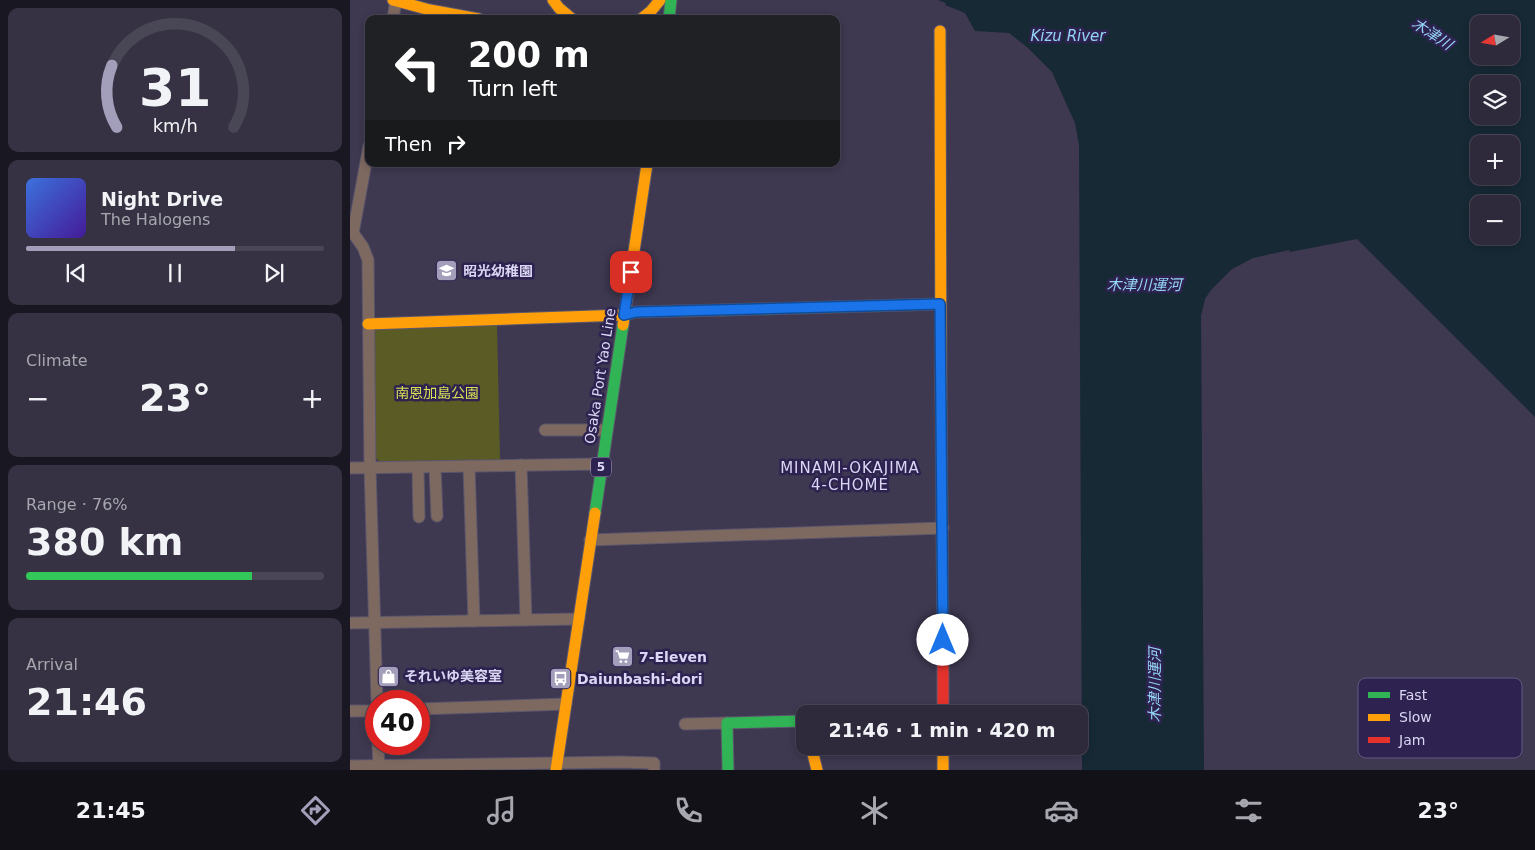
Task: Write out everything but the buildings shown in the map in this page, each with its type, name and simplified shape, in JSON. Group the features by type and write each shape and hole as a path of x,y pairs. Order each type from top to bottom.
{"street":[{"path":"393,15 395,0 430,10 457,15"},
{"path":"553,0 567,15"},
{"path":"646,15 660,0"},
{"path":"670,15 672,0"},
{"path":"940,31 943,705"},
{"path":"365,167 353,232 363,247 368,260 370,468 377,690"},
{"name":"Osaka Port Yao Line","path":"556,766 648,167"},
{"path":"368,324 624,315 636,312 940,304"},
{"path":"545,430 607,430"},
{"path":"350,468 601,464"},
{"path":"521,465 526,620"},
{"path":"469,466 474,621"},
{"path":"418,467 419,517"},
{"path":"435,467 437,516"},
{"path":"590,540 943,528"},
{"path":"350,623 578,619"},
{"path":"430,709 566,704"},
{"path":"350,711 365,711"},
{"path":"685,724 796,721"},
{"path":"727,723 728,770"},
{"path":"378,755 379,768"},
{"path":"813,755 817,770"},
{"path":"943,755 943,770"},
{"path":"350,766 379,768 620,766 654,763 654,770"}],"green space":[{"name":"南恩加島公園","path":"497,325 500,460 380,462 376,458 373,328"}],"water":[{"path":"938,0 1535,0 1535,417 1357,239 1253,258 1232,269 1211,290 1205,299 1201,316 1204,770 1082,770 1082,755 1088,755 1088,705 1082,705 1079,145 1075,123 1052,72 1027,47 1009,33 975,31 965,13 945,5 946,3"}],"traffic: fast":[{"path":"669,15 671,0"},
{"path":"722,310 940,304"},
{"path":"595,513 623,325"},
{"path":"941,398 943,649"},
{"path":"728,770 727,723 796,721"}],"traffic: slow":[{"path":"393,0 457,15"},
{"path":"553,0 567,15"},
{"path":"646,15 660,0"},
{"path":"940,31 941,398"},
{"path":"623,325 647,167"},
{"path":"368,324 722,310"},
{"path":"556,770 595,513"},
{"path":"813,755 817,770"},
{"path":"943,755 943,770"}],"traffic: jam":[{"path":"943,649 943,705"}],"place":[{"name":"昭光幼稚園","path":"447,271"},
{"name":"7-Eleven","path":"623,657"},
{"name":"それいゆ美容室","path":"388,676"},
{"name":"Daiunbashi-dori","path":"561,679"}],"district":[{"name":"MINAMI-OKAJIMA 4-CHOME","path":"850,476"}],"route":[{"path":"631,272 624,315 636,312 940,304 943,640"}],"water label":[{"name":"木津川","path":"1432,34"},
{"name":"Kizu River","path":"1068,36"},
{"name":"木津川運河","path":"1144,285"},
{"name":"木津川運河","path":"1155,685"}]}
